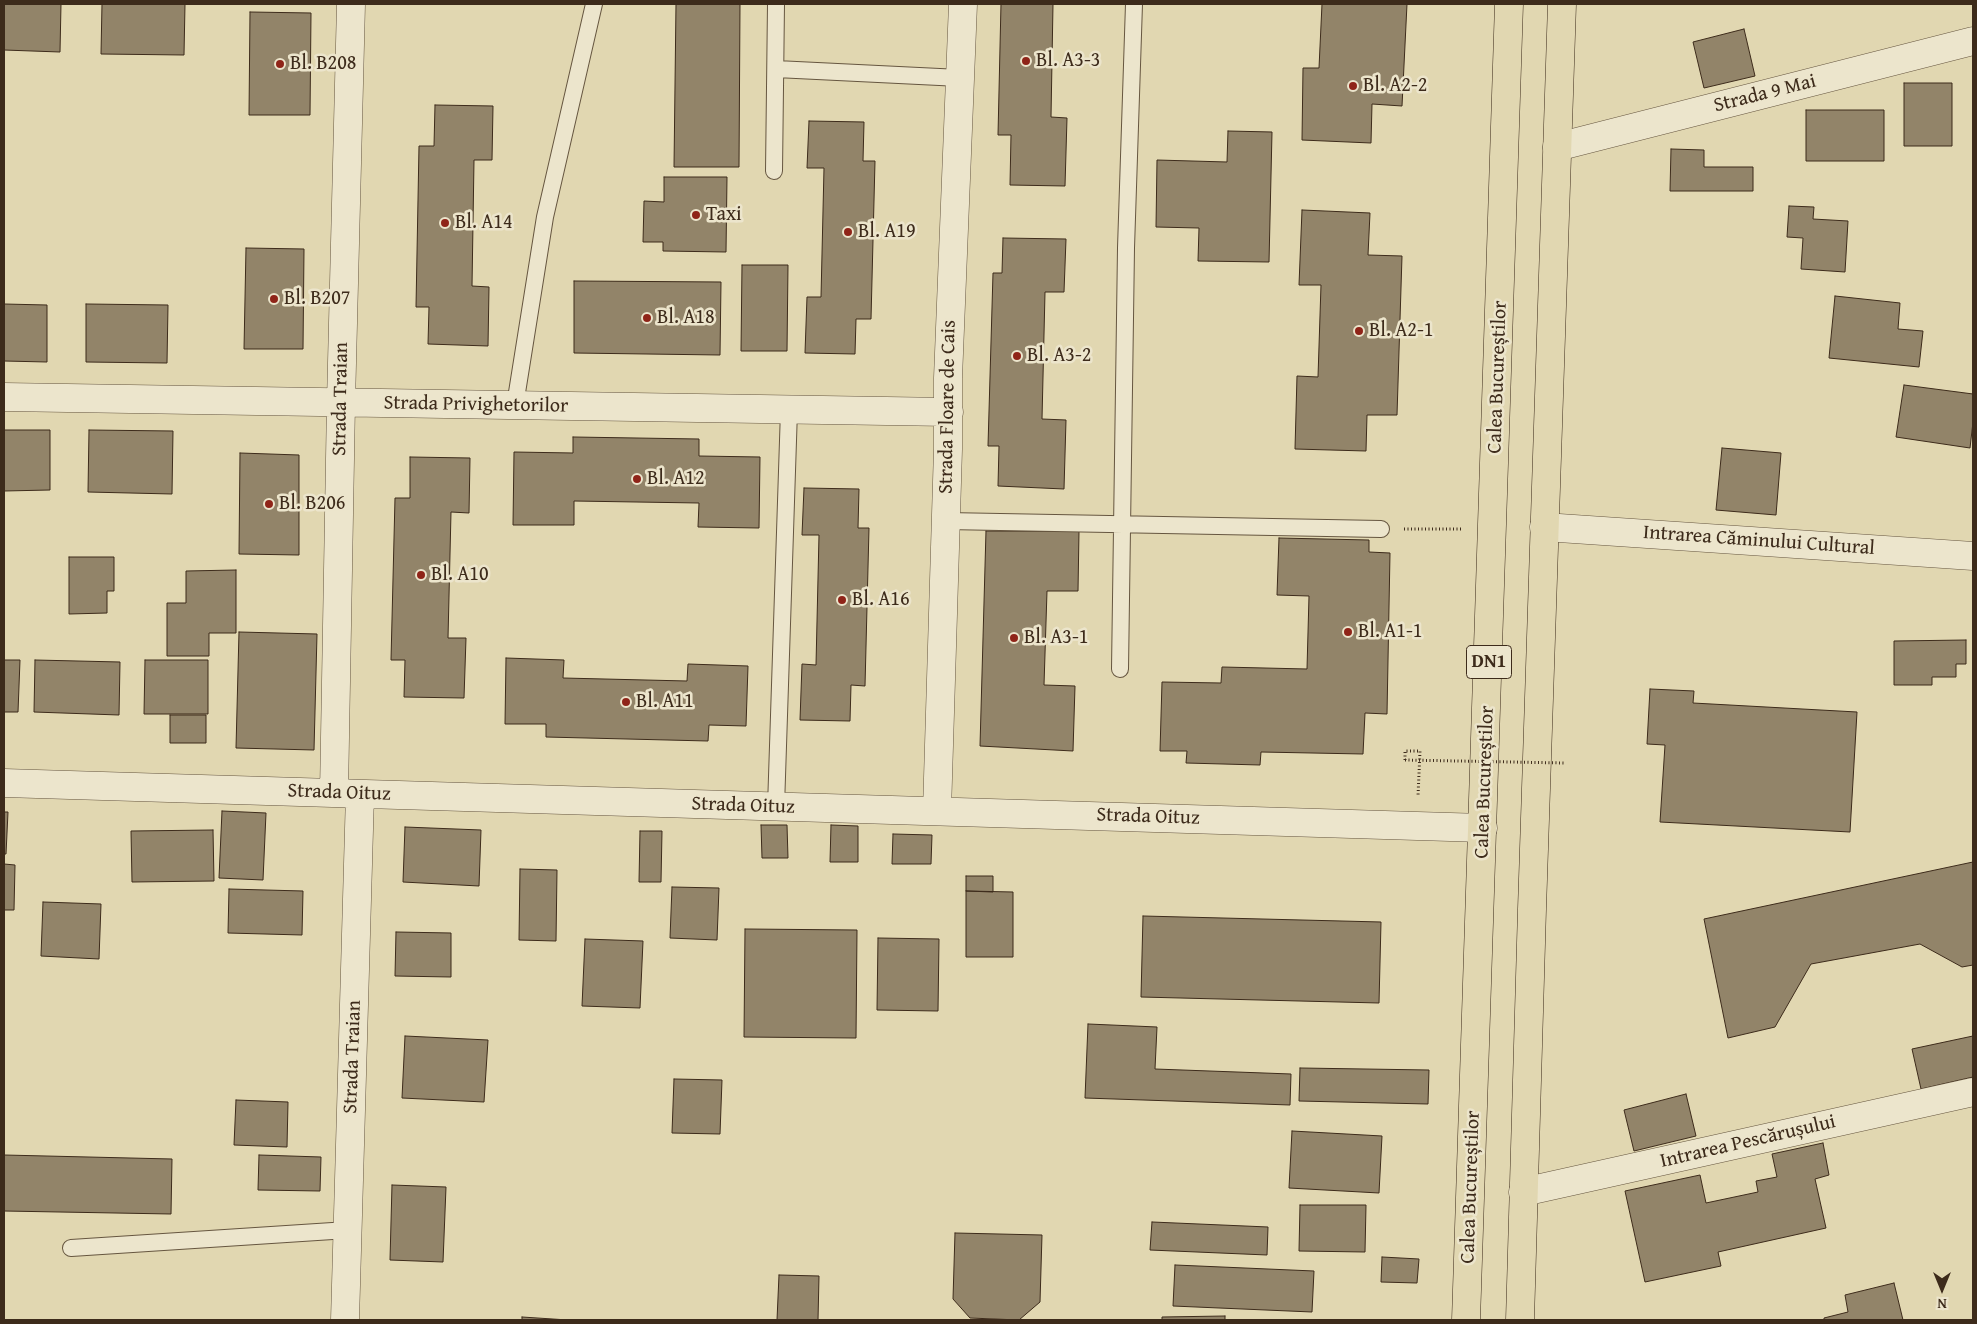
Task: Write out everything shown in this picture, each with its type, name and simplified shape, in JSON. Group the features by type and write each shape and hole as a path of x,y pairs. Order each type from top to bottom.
{"highway":[{"name":"Calea Bucureștilor","path":"1466,1320 1509,4"},
{"name":"DN1","path":"1520,1320 1562,4"}],"street":[{"name":"Strada Traian","path":"334,793 351,4"},
{"name":"Strada Floare de Cais","path":"937,811 949,412 948,378 962,4"},
{"name":"Strada 9 Mai","path":"1557,148 1973,41"},
{"name":"Strada Privighetorilor","path":"4,396 949,412"},
{"name":"Intrarea Căminului Cultural","path":"1544,527 1973,556"},
{"name":"Strada Oituz","path":"4,784 1483,828"},
{"name":"Strada Traian","path":"345,1320 360,794"},
{"name":"Intrarea Pescărușului","path":"1523,1192 1973,1092"}],"lane":[{"path":"515,405 545,217 594,4"},
{"path":"774,171 776,4"},
{"path":"1120,669 1120,525 1134,4"},
{"path":"776,69 960,78"},
{"path":"776,807 788,410"},
{"path":"946,521 1381,529"},
{"path":"71,1248 348,1230"}],"path":[{"path":"1381,529 1493,529"},
{"path":"1417,826 1420,751 1406,751 1406,760 1564,763"}],"building":[{"path":"4,4 61,4 60,52 4,50"},
{"path":"102,4 185,4 184,55 101,54"},
{"path":"676,4 740,4 739,167 674,167"},
{"name":"Bl. A3-3","path":"1001,4 1053,4 1051,117 1067,118 1065,186 1010,185 1011,135 998,135"},
{"name":"Bl. A2-2","path":"1322,4 1407,4 1402,106 1372,104 1371,143 1302,140 1303,68 1319,68"},
{"name":"Bl. B208","path":"250,12 311,13 310,115 249,115"},
{"path":"1744,29 1755,76 1704,88 1693,42"},
{"path":"1904,83 1952,83 1952,146 1904,146"},
{"name":"Bl. A14","path":"435,105 493,106 492,160 474,160 472,286 489,287 488,346 428,344 429,307 416,307 419,146 434,146"},
{"path":"1806,110 1884,110 1884,161 1806,161"},
{"name":"Bl. A19","path":"809,121 864,122 863,161 875,161 871,319 856,319 855,354 805,353 807,297 821,297 824,168 807,168"},
{"path":"1228,131 1272,132 1269,262 1198,261 1199,228 1156,227 1157,160 1227,162"},
{"path":"1671,149 1704,150 1704,167 1753,167 1753,191 1670,191"},
{"path":"664,177 727,177 726,252 663,251 663,242 643,242 644,201 664,202"},
{"path":"1789,206 1814,207 1813,219 1848,221 1845,272 1801,269 1803,238 1787,237"},
{"name":"Bl. A2-1","path":"1302,210 1370,213 1368,255 1402,256 1397,415 1367,415 1366,451 1295,449 1297,376 1318,377 1321,285 1299,285"},
{"name":"Bl. A3-2","path":"1003,238 1066,239 1064,292 1045,292 1042,419 1066,420 1064,489 998,486 999,446 988,446 993,273 1002,273"},
{"name":"Bl. B207","path":"246,248 304,249 303,349 244,349"},
{"path":"742,265 788,265 787,351 741,351"},
{"name":"Bl. A18","path":"574,281 721,282 720,355 574,353"},
{"path":"1835,296 1900,303 1898,329 1923,331 1919,367 1829,358"},
{"path":"4,304 47,305 47,362 4,361"},
{"path":"86,304 168,305 167,363 86,362"},
{"path":"1904,385 1973,394 1973,422 1970,448 1896,437"},
{"path":"4,430 50,430 50,490 4,491"},
{"path":"89,430 173,431 172,494 88,492"},
{"name":"Bl. A12","path":"573,437 699,439 699,456 760,457 759,528 698,527 699,503 574,501 574,525 513,525 514,452 573,453"},
{"path":"1722,448 1781,453 1776,515 1716,510"},
{"name":"Bl. B206","path":"240,453 299,455 299,555 239,554"},
{"name":"Bl. A10","path":"410,457 470,458 469,513 451,512 448,638 466,638 464,698 404,697 405,660 391,660 395,498 410,498"},
{"name":"Bl. A16","path":"804,488 859,489 858,528 869,528 865,686 851,685 850,721 800,720 802,664 816,665 819,535 802,535"},
{"name":"Bl. A3-1","path":"986,531 1079,531 1078,591 1047,591 1044,685 1075,686 1073,751 980,746"},
{"name":"Bl. A1-1","path":"1279,538 1369,540 1369,552 1390,553 1387,714 1365,713 1363,754 1261,752 1260,765 1186,763 1187,751 1160,751 1162,682 1221,683 1222,667 1307,669 1309,596 1277,595"},
{"path":"69,557 114,557 114,591 107,591 107,613 69,614"},
{"path":"236,570 236,633 209,633 209,656 167,656 167,603 186,603 186,571"},
{"path":"239,632 317,634 314,750 236,748"},
{"path":"1966,640 1966,664 1956,664 1956,677 1932,677 1932,685 1894,685 1894,641"},
{"name":"Bl. A11","path":"506,658 564,660 563,678 687,681 688,664 748,666 746,726 709,725 708,741 546,737 546,724 505,724"},
{"path":"4,660 20,660 18,712 4,712"},
{"path":"35,660 120,662 119,715 34,712"},
{"path":"145,660 208,660 208,714 144,714"},
{"path":"1650,689 1694,691 1693,703 1857,712 1850,832 1660,822 1665,745 1647,744"},
{"path":"170,715 206,715 206,743 170,743"},
{"path":"222,811 266,813 263,880 219,878"},
{"path":"4,812 8,812 6,854 4,854"},
{"path":"761,825 787,825 788,858 762,858"},
{"path":"831,825 858,826 858,862 830,862"},
{"path":"405,827 481,830 479,886 403,882"},
{"path":"213,830 214,881 132,882 131,831"},
{"path":"640,831 662,831 661,882 639,882"},
{"path":"893,834 932,835 931,864 892,864"},
{"path":"1973,862 1973,965 1962,967 1920,944 1811,964 1775,1027 1728,1038 1704,919"},
{"path":"4,864 15,865 14,910 4,910"},
{"path":"520,869 557,870 556,941 519,940"},
{"path":"966,876 993,876 993,892 966,891"},
{"path":"672,887 719,888 717,940 670,938"},
{"path":"229,889 303,891 302,935 228,933"},
{"path":"966,891 1013,892 1013,957 966,957"},
{"path":"43,902 101,904 99,959 41,956"},
{"path":"1143,916 1381,922 1379,1003 1141,997"},
{"path":"745,929 857,930 856,1038 744,1037"},
{"path":"396,932 451,933 451,977 395,976"},
{"path":"878,938 939,939 938,1011 877,1010"},
{"path":"585,939 643,941 640,1008 582,1006"},
{"path":"1088,1024 1157,1027 1155,1069 1291,1074 1290,1105 1085,1098"},
{"path":"405,1036 488,1040 484,1102 402,1098"},
{"path":"1973,1036 1973,1077 1921,1089 1912,1049"},
{"path":"1300,1068 1429,1070 1428,1104 1299,1101"},
{"path":"674,1079 722,1080 720,1134 672,1133"},
{"path":"1686,1094 1696,1136 1634,1151 1624,1110"},
{"path":"236,1100 288,1102 287,1147 234,1145"},
{"path":"1292,1131 1382,1136 1379,1193 1289,1188"},
{"path":"1823,1143 1829,1175 1815,1179 1826,1228 1718,1252 1721,1266 1645,1282 1625,1191 1700,1175 1706,1203 1758,1192 1756,1181 1777,1177 1772,1154"},
{"path":"4,1155 172,1159 171,1214 4,1211"},
{"path":"259,1155 321,1157 320,1191 258,1190"},
{"path":"392,1185 446,1187 443,1262 390,1260"},
{"path":"1300,1205 1366,1205 1365,1252 1299,1251"},
{"path":"1152,1222 1268,1227 1267,1255 1150,1250"},
{"path":"955,1233 1042,1235 1040,1302 1019,1320 970,1318 953,1299"},
{"path":"1382,1257 1419,1259 1417,1283 1381,1282"},
{"path":"1175,1265 1314,1271 1312,1312 1173,1306"},
{"path":"779,1275 819,1276 818,1320 777,1320"},
{"path":"1894,1283 1903,1320 1824,1320 1824,1318 1848,1312 1845,1295"},
{"path":"1225,1316 1225,1320 1162,1320 1162,1317"},
{"path":"522,1317 568,1320 522,1320"}],"place":[{"name":"Bl. A3-3","path":"1026,61"},
{"name":"Bl. B208","path":"280,64"},
{"name":"Bl. A2-2","path":"1353,86"},
{"name":"Taxi","path":"696,215"},
{"name":"Bl. A14","path":"445,223"},
{"name":"Bl. A19","path":"848,232"},
{"name":"Bl. B207","path":"274,299"},
{"name":"Bl. A18","path":"647,318"},
{"name":"Bl. A2-1","path":"1359,331"},
{"name":"Bl. A3-2","path":"1017,356"},
{"name":"Bl. A12","path":"637,479"},
{"name":"Bl. B206","path":"269,504"},
{"name":"Bl. A10","path":"421,575"},
{"name":"Bl. A16","path":"842,600"},
{"name":"Bl. A1-1","path":"1348,632"},
{"name":"Bl. A3-1","path":"1014,638"},
{"name":"Bl. A11","path":"626,702"}]}
